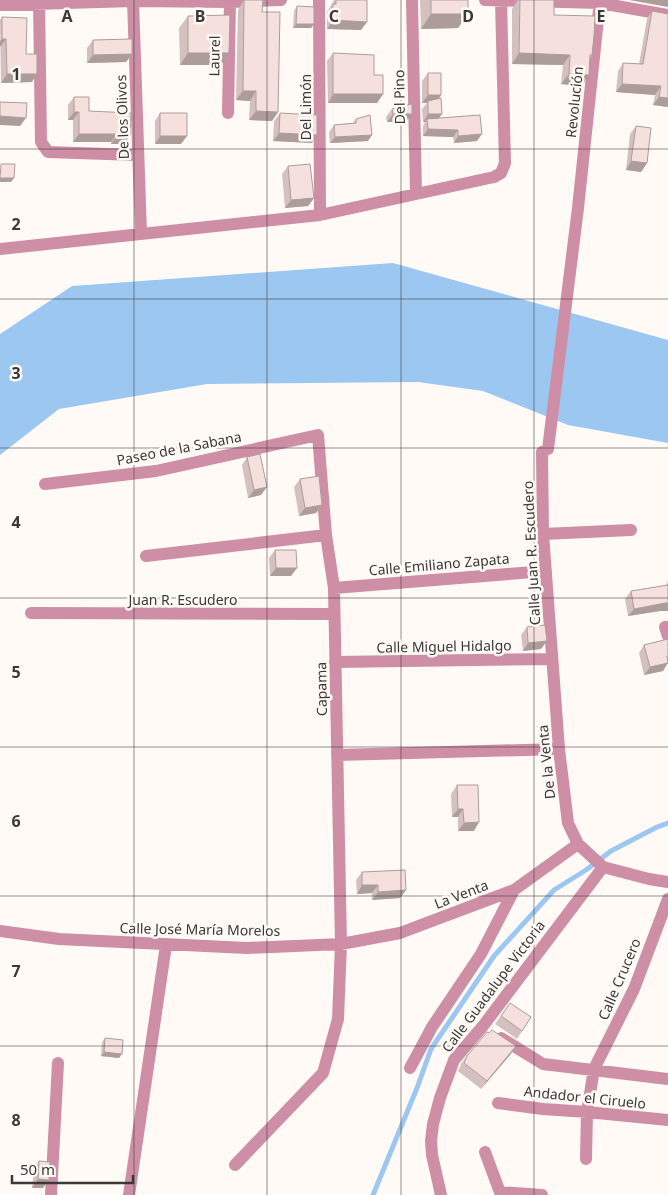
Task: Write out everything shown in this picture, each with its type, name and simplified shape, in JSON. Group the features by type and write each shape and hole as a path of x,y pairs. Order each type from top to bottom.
{"street":[{"name":"De los Olivos","path":"133,0 141,233"},
{"path":"0,5 39,1 282,0"},
{"name":"Del Limón","path":"319,0 320,215"},
{"name":"Del Pino","path":"412,0 416,194"},
{"path":"485,0 600,1 668,15"},
{"path":"0,249 320,215 494,177 501,172 505,163 501,0"},
{"path":"39,1 41,142 48,152 138,155"},
{"name":"Laurel","path":"228,113 230,1"},
{"name":"Revolución","path":"548,449 578,208 600,1"},
{"name":"Paseo de la Sabana","path":"45,484 156,471 318,434"},
{"name":"Capama","path":"235,1165 323,1073 338,1020 340,944 334,588 326,534 318,434"},
{"name":"Calle Juan R. Escudero","path":"548,449 542,452 543,534 552,659"},
{"path":"543,534 631,530"},
{"path":"146,556 326,534"},
{"name":"Calle Emiliano Zapata","path":"334,588 546,571"},
{"name":"Juan R. Escudero","path":"31,613 334,614"},
{"name":"Calle Miguel Hidalgo","path":"335,662 552,659"},
{"name":"De la Venta","path":"552,659 559,749 568,823 578,844 601,866"},
{"path":"337,755 559,749"},
{"name":"La Venta","path":"340,944 400,933 514,890 578,844"},
{"path":"601,866 648,879 668,882"},
{"name":"Calle Guadalupe Victoria","path":"441,1195 432,1155 433,1124 454,1060 483,1026 601,866"},
{"path":"410,1068 432,1027 481,954 514,890"},
{"name":"Calle Crucero","path":"586,1159 586,1112 594,1069 634,989 668,899"},
{"name":"Calle José María Morelos","path":"0,931 59,939 166,945 247,948 340,944"},
{"path":"129,1195 166,945"},
{"path":"483,1026 521,1052 543,1064 668,1079"},
{"path":"51,1195 58,1063"},
{"name":"Andador el Ciruelo","path":"498,1103 543,1110 668,1120"},
{"path":"485,1152 501,1194 542,1195"}],"water":[{"path":"393,263 668,340 668,443 568,425 483,391 418,382 207,384 59,409 0,455 0,334 72,286"}],"building":[{"path":"244,0 263,0 262,12 280,12 278,112 256,111 256,91 243,91"},
{"path":"336,0 367,0 367,22 333,20 333,4 336,4"},
{"path":"431,0 468,0 468,14 431,14"},
{"path":"520,0 554,0 554,15 595,16 589,75 569,74 570,55 519,53"},
{"path":"297,6 314,7 314,24 296,24"},
{"path":"652,11 668,14 668,98 659,97 661,86 622,84 623,63 643,64"},
{"path":"230,15 229,53 188,53 188,16"},
{"path":"2,17 27,18 26,54 37,54 37,74 7,74 6,39 2,39"},
{"path":"132,39 132,54 93,55 93,40"},
{"path":"333,53 374,55 374,75 383,75 383,94 333,94"},
{"path":"428,73 441,73 441,95 428,95"},
{"path":"74,97 89,97 89,111 131,113 130,136 79,134 79,112 74,112"},
{"path":"441,98 442,114 428,114 428,101"},
{"path":"0,102 27,103 26,118 0,116"},
{"path":"412,104 412,114 393,114 392,109"},
{"path":"160,113 187,113 187,136 160,136"},
{"path":"280,113 317,115 317,135 279,133"},
{"path":"370,115 372,135 335,137 334,125 356,123 356,119"},
{"path":"480,115 482,134 458,136 458,130 428,129 427,119"},
{"path":"636,126 651,128 647,163 631,161"},
{"path":"1,164 15,164 14,178 0,178"},
{"path":"310,164 314,198 291,200 288,166"},
{"path":"260,454 267,487 254,490 247,457"},
{"path":"319,476 322,505 305,508 300,479"},
{"path":"275,550 296,550 297,568 276,568"},
{"path":"668,585 668,603 634,609 631,591"},
{"path":"545,625 547,641 528,643 527,627"},
{"path":"668,639 668,663 650,667 644,645"},
{"path":"457,785 478,785 479,822 464,823 463,809 458,809"},
{"path":"405,870 406,890 378,892 378,885 362,885 362,872"},
{"path":"510,1003 531,1017 522,1031 501,1016"},
{"path":"492,1030 516,1046 487,1081 464,1063 467,1056 487,1032 489,1033"},
{"path":"105,1038 123,1040 122,1054 104,1052"},
{"path":"39,1161 50,1162 49,1180 38,1179"}],"waterway":[{"path":"373,1195 431,1049 494,956 554,890 586,870 611,851 668,823"}]}
